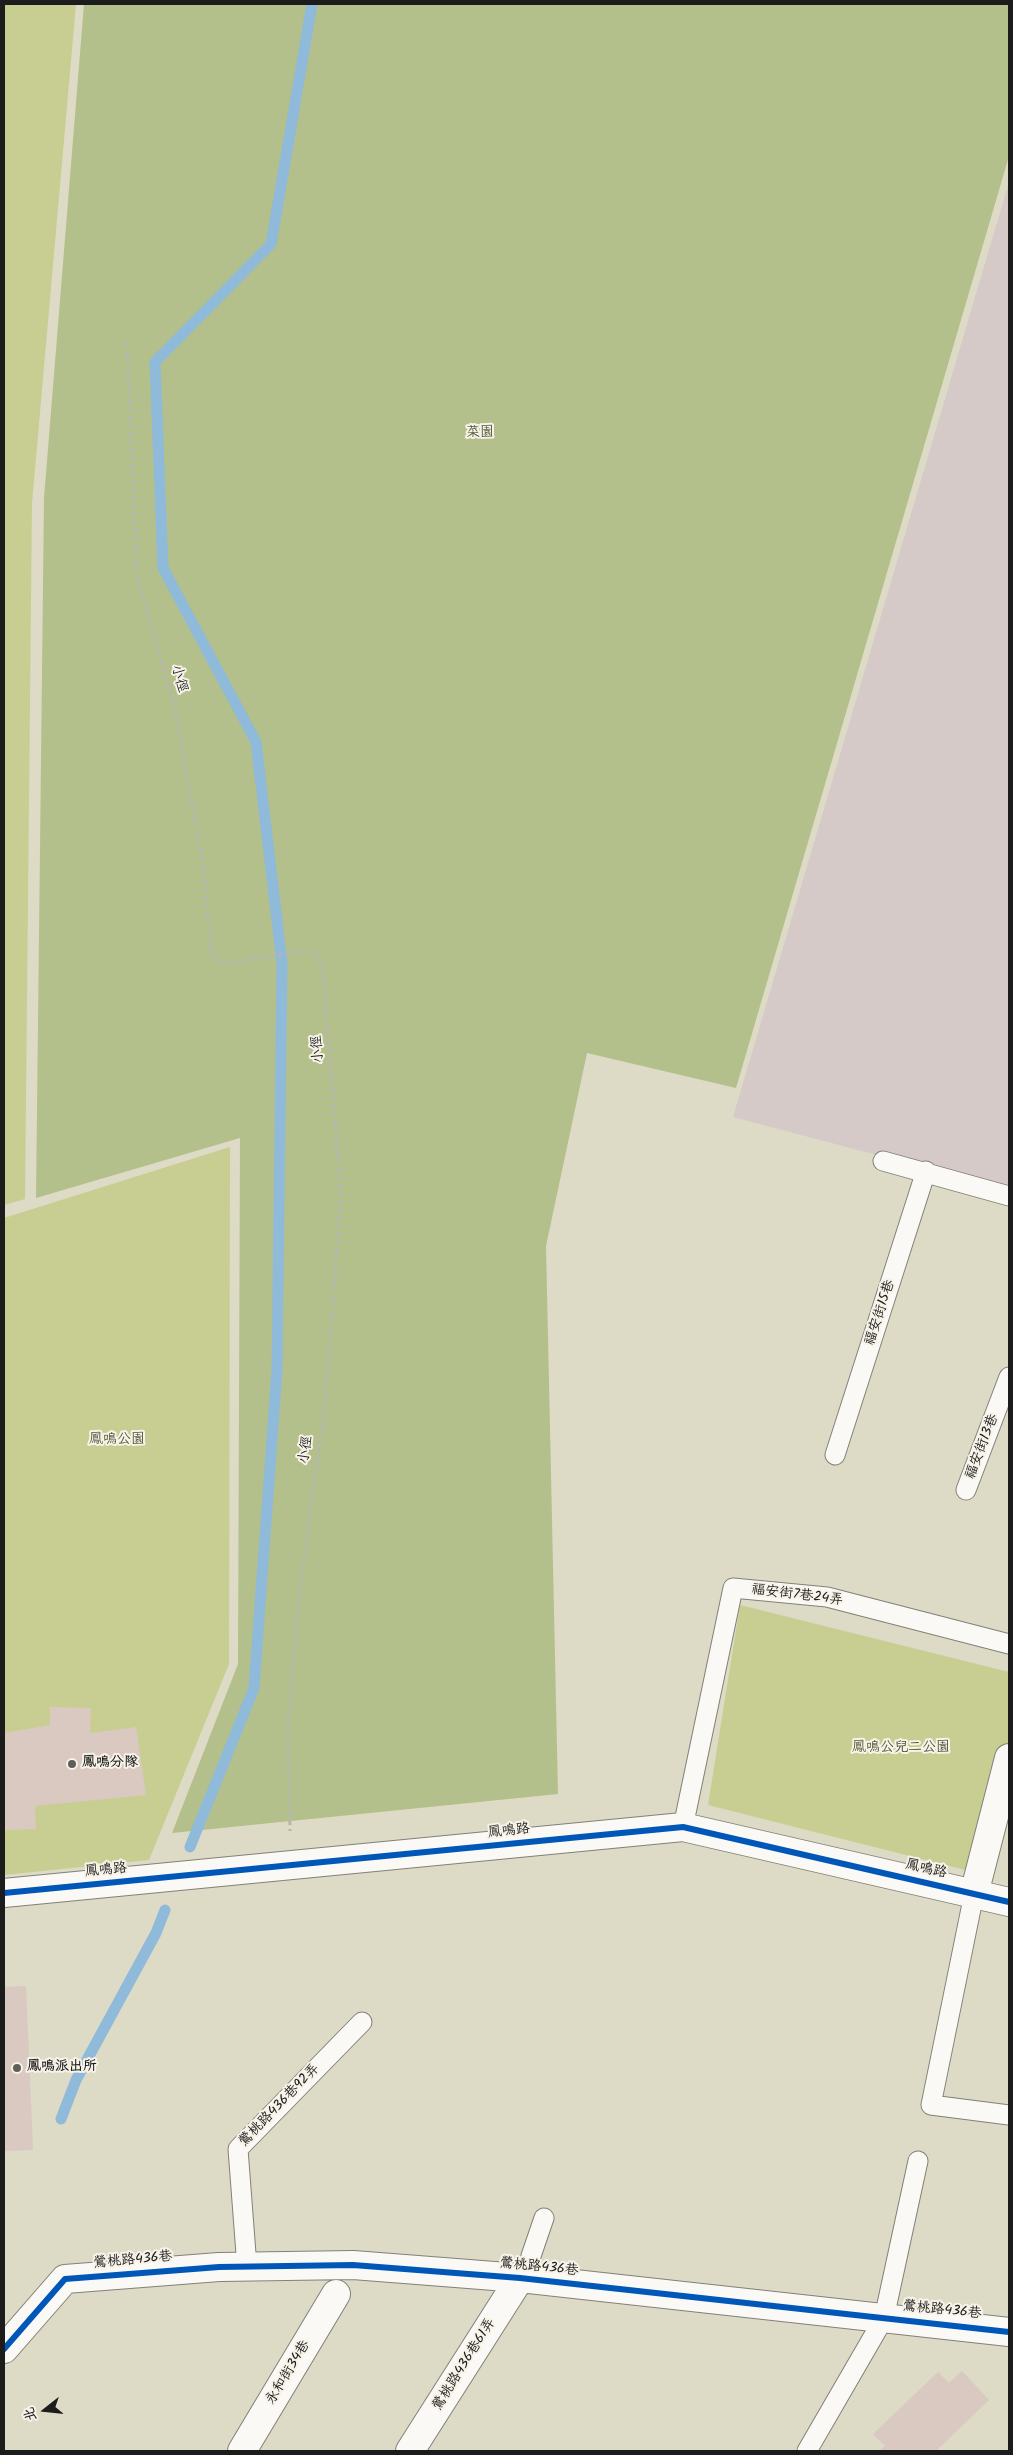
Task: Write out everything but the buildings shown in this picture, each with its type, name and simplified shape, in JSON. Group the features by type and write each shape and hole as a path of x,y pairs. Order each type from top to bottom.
{"street":[{"path":"974,1894 1009,1758"},
{"name":"鳳鳴路","path":"4,1893 290,1867 683,1827 1009,1902"},
{"name":"鶯桃路436巷","path":"4,2349 65,2279 247,2267 352,2265 525,2267 884,2318 1009,2332"},
{"name":"鶯桃路436巷61弄","path":"410,2451 525,2267"},
{"name":"永和街34巷","path":"242,2451 336,2294"}],"lane":[{"path":"883,1160 1009,1196"},
{"name":"福安街15巷","path":"835,1455 926,1172"},
{"name":"福安街13巷","path":"966,1490 1009,1377"},
{"name":"福安街7巷24弄","path":"683,1827 733,1588 827,1596 1009,1644"},
{"path":"974,1894 931,2105 1009,2115"},
{"name":"鶯桃路436巷92弄","path":"247,2267 238,2149 362,2022"},
{"path":"807,2451 884,2318 918,2161"},
{"path":"525,2267 544,2218"}],"shaded area":[{"path":"1009,182 1009,1190 733,1117"}],"green space":[{"path":"4,4 76,4 32,503 25,1199 4,1205"},
{"name":"菜園","path":"84,4 1009,4 1009,156 736,1088 587,1053 546,1246 558,1794 172,1833 238,1664 240,1138 36,1198 44,498"},
{"name":"鳳鳴公園","path":"230,1147 229,1664 149,1860 4,1875 4,1218"},
{"name":"鳳鳴公兒二公園","path":"740,1605 1009,1672 1009,1751 981,1874 708,1805"}],"waterway":[{"path":"190,1847 254,1688 277,1370 282,963 256,742 163,568 155,362 271,244 312,4"},
{"path":"61,2119 76,2080 156,1933 165,1910"}],"cycle path":[{"path":"4,1893 683,1827 1009,1902"},
{"path":"4,2349 65,2279 219,2267 353,2265 520,2278 1009,2332"}],"place":[{"name":"鳳鳴分隊","path":"72,1764"},
{"name":"鳳鳴派出所","path":"17,2068"}]}
